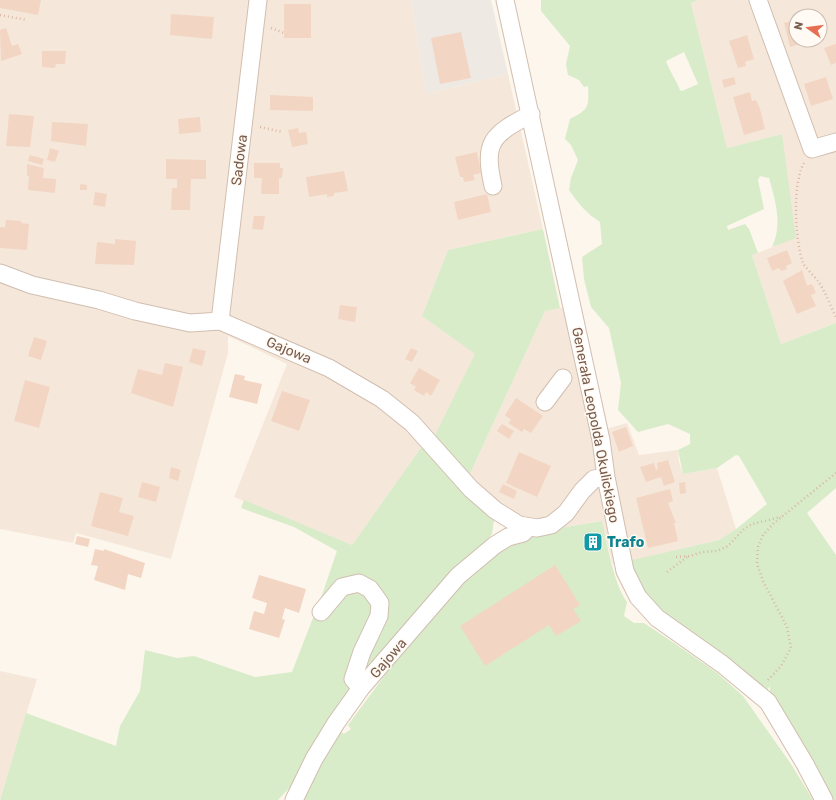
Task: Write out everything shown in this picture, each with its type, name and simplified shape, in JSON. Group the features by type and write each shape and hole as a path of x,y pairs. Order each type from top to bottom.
{"street":[{"name":"Generała Leopolda Okulickiego","path":"505,0 601,440 606,477 625,571 638,597 656,618 722,664 768,702 805,764 824,800"},
{"path":"758,0 812,149 836,142"},
{"name":"Sadowa","path":"220,321 238,202 255,1"},
{"path":"493,186 488,166 489,150 495,138 505,129 531,114"},
{"name":"Gajowa","path":"0,273 32,285 190,323 220,321 329,368 382,399 412,423 471,489 495,510 519,525 529,528 537,528 551,525 559,521 594,478 606,477"},
{"path":"545,402 563,378"},
{"name":"Gajowa","path":"294,800 314,759 336,722 361,688 458,576 495,545 508,537 523,533 529,528"},
{"path":"322,612 342,587 359,583 370,589 380,603 379,616 362,652 353,679 361,688"}],"path":[{"path":"0,15 27,20"},
{"path":"264,26 284,33"},
{"path":"258,126 283,132"},
{"path":"812,149 801,169 796,190 796,209 800,250 804,264 820,283 836,317"},
{"path":"756,692 781,666 791,648 787,626 763,581 757,564 758,547 763,535 774,523 836,473"},
{"path":"676,557 717,551 728,546 744,529 752,524 784,516"},
{"path":"667,572 690,556"}],"shaded area":[{"path":"0,0 411,0 426,94 508,74 543,229 448,250 422,316 476,354 434,437 420,449 352,545 234,497 287,364 228,336 228,353 171,559 76,533 73,543 0,529"},
{"path":"411,0 491,0 508,74 426,94"},
{"path":"698,0 836,0 836,323 781,344 752,255 778,245 781,134 727,148 691,3"},
{"path":"569,308 595,432 627,423 639,455 678,450 679,462 683,474 717,468 736,529 719,540 613,565 601,521 529,533 469,476 545,311"},
{"path":"0,671 37,679 0,799"}],"green space":[{"path":"541,0 698,0 691,3 727,148 782,134 796,238 772,247 777,230 777,212 769,178 760,176 758,180 764,209 727,226 728,230 745,224 749,229 758,253 752,255 781,344 836,323 836,488 807,513 836,555 836,800 834,800 798,735 770,696 770,686 764,695 649,606 628,561 719,540 736,529 767,504 739,456 736,455 717,468 683,474 678,450 690,444 690,434 668,424 638,432 618,410 621,383 609,328 591,307 584,279 582,257 602,244 600,222 583,208 569,190 571,178 578,160 571,145 565,139 570,119 581,113 588,103 588,86 584,87 579,80 568,75 566,64 570,46 541,11","holes":["684,52 698,84 682,91 680,90 666,61"]},
{"path":"543,229 560,308 545,311 469,476 434,437 475,354 422,316 448,250"},
{"path":"425,445 490,512 494,520 492,534 306,770 278,800 0,800 26,713 116,746 120,726 140,691 145,650 177,658 194,656 255,677 292,672 337,551 294,527 241,508 244,500 352,545 420,449"},
{"path":"602,521 618,585 627,602 624,616 634,623 644,623 677,645 716,672 743,696 791,764 813,800 300,800 339,730 344,734 351,729 348,725 402,652 490,552 529,533"}],"building":[{"path":"0,0 41,0 38,15 0,8"},
{"path":"284,4 311,4 311,38 284,38"},
{"path":"171,14 214,17 212,39 170,35"},
{"path":"788,22 788,39 784,23"},
{"path":"6,28 12,46 18,44 22,54 1,61 0,30"},
{"path":"461,32 471,78 440,84 431,38"},
{"path":"747,35 754,59 745,62 746,66 738,68 729,41"},
{"path":"836,44 836,63 831,65 824,48 828,48"},
{"path":"42,51 66,51 65,64 56,64 55,68 42,67"},
{"path":"734,77 736,84 724,88 722,80"},
{"path":"826,77 833,99 811,106 804,84"},
{"path":"750,92 752,101 756,100 760,109 765,129 744,135 733,97"},
{"path":"270,95 313,97 313,111 270,110"},
{"path":"9,114 34,116 30,147 6,146"},
{"path":"200,117 201,132 179,134 178,119"},
{"path":"52,122 88,124 86,146 51,141"},
{"path":"298,128 299,133 306,132 308,144 292,147 288,130"},
{"path":"50,148 59,151 55,162 47,160"},
{"path":"477,152 481,173 473,175 475,180 464,182 463,177 460,177 455,157"},
{"path":"30,155 44,159 42,165 28,161"},
{"path":"166,159 206,160 206,179 191,179 190,210 171,210 172,188 177,188 177,179 166,179"},
{"path":"254,163 280,163 280,168 283,168 282,178 279,178 279,194 261,194 262,178 254,178"},
{"path":"27,164 44,168 43,178 56,179 55,193 28,190 29,176 27,176"},
{"path":"344,171 348,191 334,193 334,196 327,197 327,194 309,197 306,177"},
{"path":"80,184 87,185 87,190 80,190"},
{"path":"95,192 107,194 105,207 93,205"},
{"path":"487,194 491,212 458,220 454,202"},
{"path":"254,216 265,216 263,230 252,229"},
{"path":"6,220 21,221 21,223 29,224 27,250 0,248 0,227 5,227"},
{"path":"115,239 136,241 134,265 95,264 97,242 115,244"},
{"path":"787,250 792,263 786,266 787,269 781,271 779,268 772,271 767,258"},
{"path":"802,270 807,286 812,284 816,293 811,295 816,306 797,314 783,281"},
{"path":"340,305 357,307 355,322 338,319"},
{"path":"34,337 47,341 41,360 28,356"},
{"path":"193,348 206,351 202,366 189,362"},
{"path":"411,348 418,351 412,362 405,359"},
{"path":"165,363 183,367 173,407 131,393 138,369 162,375"},
{"path":"419,368 440,380 431,396 426,392 424,396 414,390 416,387 410,383"},
{"path":"235,374 245,376 244,380 262,384 257,404 229,397"},
{"path":"25,380 50,387 39,428 14,421"},
{"path":"282,391 310,400 299,431 271,421"},
{"path":"516,398 543,416 531,433 524,429 522,432 508,423 511,420 505,415"},
{"path":"502,424 514,431 509,439 497,431"},
{"path":"626,427 633,446 619,452 612,432"},
{"path":"519,452 551,466 537,497 506,483"},
{"path":"668,460 675,482 664,486 661,477 646,482 640,467 654,463 656,470 658,469 657,463"},
{"path":"171,467 181,470 178,481 169,478"},
{"path":"142,482 160,487 156,502 138,497"},
{"path":"685,482 686,493 680,494 679,483"},
{"path":"503,484 517,491 514,499 499,492"},
{"path":"670,489 673,501 668,503 676,523 674,523 678,541 648,548 636,498"},
{"path":"100,492 123,498 119,512 134,516 128,536 91,526"},
{"path":"77,536 90,539 88,547 75,544"},
{"name":"Trafo","path":"594,536 596,547 591,548 589,537"},
{"path":"95,549 104,551 104,549 145,563 141,578 128,574 125,590 94,580 98,566 91,565"},
{"path":"555,565 580,605 573,609 581,621 556,636 549,625 485,666 460,626"},
{"path":"259,575 306,589 299,613 285,608 282,619 285,620 279,638 249,629 254,611 264,614 267,603 252,598"}],"place":[{"name":"Trafo","path":"593,542"}]}
